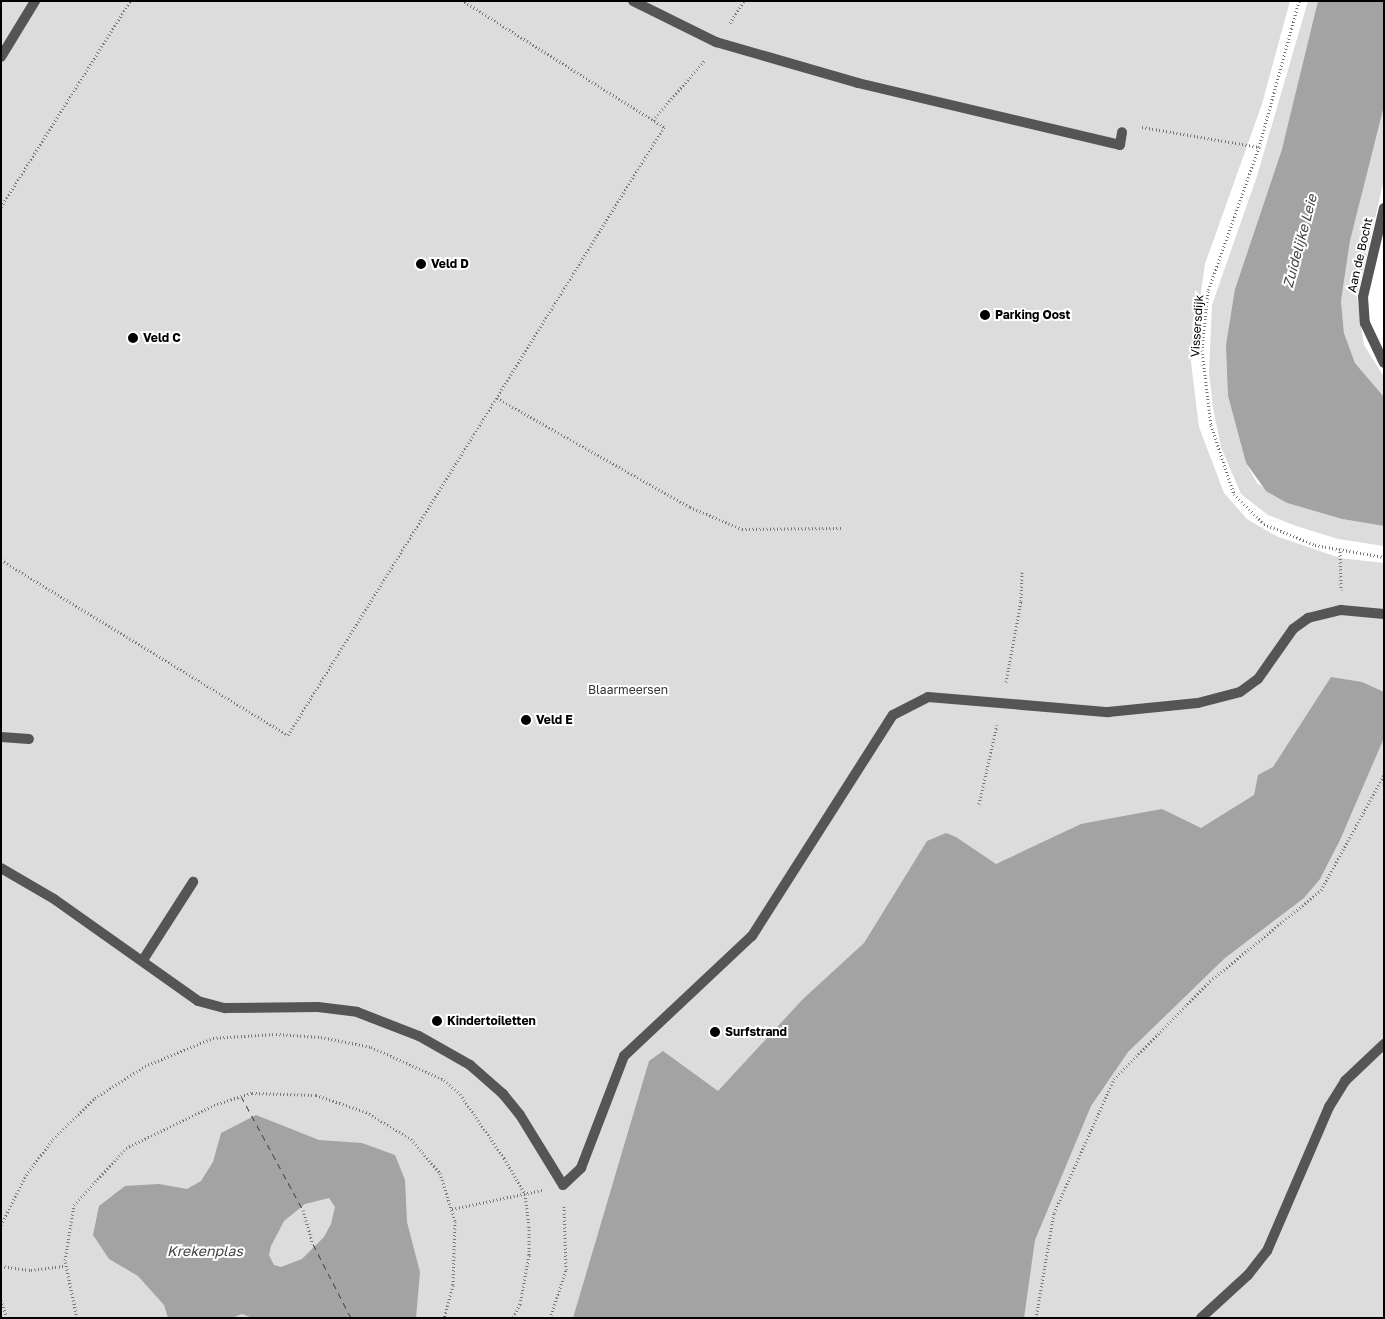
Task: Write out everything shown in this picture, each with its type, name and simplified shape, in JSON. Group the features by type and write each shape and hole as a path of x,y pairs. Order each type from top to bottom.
{"street":[{"path":"1,57 35,1"},
{"path":"633,1 716,42 850,80 1120,144 1122,132"},
{"name":"Aan de Bocht","path":"1384,208 1363,297 1365,323 1384,363"},
{"path":"1,868 54,899 143,960 198,1001 225,1008 318,1007 357,1012 419,1036 470,1065 503,1094 520,1115 563,1185 581,1168 624,1056 752,936 894,715 928,697 1108,712 1198,703 1240,692 1258,679 1293,629 1308,618 1341,610 1384,614"},
{"path":"1,737 29,738"},
{"path":"143,960 193,882"},
{"path":"1201,1318 1248,1276 1267,1250 1329,1107 1345,1081 1384,1044"}],"path":[{"path":"1,207 130,1"},
{"path":"1,560 288,734 664,127 463,1"},
{"path":"729,23 744,1"},
{"name":"Vissersdijk","path":"1299,1 1259,147 1208,291 1202,350 1211,425 1234,494 1264,524 1315,545 1384,557"},
{"path":"653,120 706,56"},
{"path":"1122,132 1132,127 1143,127 1259,147"},
{"path":"497,398 690,507 742,529 841,528"},
{"path":"1340,548 1341,610"},
{"path":"1036,1318 1054,1213 1114,1079 1210,981 1321,890 1384,775"},
{"path":"1,1225 26,1175 53,1139 95,1098 145,1066 213,1038 276,1034 321,1038 371,1047 444,1080 460,1094 525,1194 529,1254 520,1304 513,1318"},
{"path":"77,1318 66,1266 74,1205 126,1148 214,1105 252,1092 316,1095 366,1112 411,1139 440,1173 455,1221 453,1285 444,1318"},
{"path":"550,1318 566,1270 563,1185"},
{"path":"452,1209 542,1190"},
{"path":"303,1210 313,1244"},
{"path":"1,1266 31,1270 66,1266"},
{"path":"1,1300 7,1318"}],"green space":[{"name":"Blaarmeersen","path":"1,1 1290,1 1262,104 1205,264 1191,362 1199,427 1224,493 1247,519 1276,536 1340,558 1384,563 1384,1318 1,1318"},
{"path":"1308,1 1318,1 1306,59 1282,149 1235,289 1228,396 1246,463 1257,483 1287,503 1342,519 1384,526 1384,546 1338,539 1296,526 1268,515 1241,494 1221,447 1213,408 1209,373 1212,305 1257,176"},
{"path":"1384,106 1384,179 1357,298 1364,345 1384,377 1384,397 1355,363 1344,333 1341,301 1350,241"}],"water":[{"name":"Zuidelijke Leie","path":"1318,1 1384,1 1384,106 1350,241 1341,301 1344,333 1355,363 1384,397 1384,526 1342,519 1287,503 1266,491 1246,463 1228,396 1226,345 1235,289 1282,149"},
{"path":"1331,677 1362,682 1384,692 1384,738 1340,840 1320,879 1304,898 1225,958 1128,1052 1091,1106 1035,1240 1024,1318 573,1318 649,1061 663,1051 718,1091 803,999 864,943 927,841 946,833 956,837 996,864 1081,824 1162,809 1201,828 1254,795 1258,775 1273,767"},
{"name":"Krekenplas","path":"256,1115 319,1140 362,1143 395,1155 405,1180 407,1222 420,1272 416,1318 253,1318 242,1314 232,1318 168,1318 164,1305 138,1276 109,1259 93,1235 99,1206 125,1186 159,1184 187,1189 201,1181 213,1162 221,1133","holes":["329,1198 335,1207 331,1224 324,1237 302,1259 281,1267 274,1265 269,1255 271,1246 284,1221 305,1204"]}],"ferry route":[{"path":"241,1096 303,1210"},
{"path":"313,1244 351,1318"}],"place":[{"name":"Veld D","path":"421,264"},
{"name":"Parking Oost","path":"985,315"},
{"name":"Veld C","path":"133,338"},
{"name":"Veld E","path":"526,720"},
{"name":"Kindertoiletten","path":"437,1021"},
{"name":"Surfstrand","path":"715,1032"}]}
